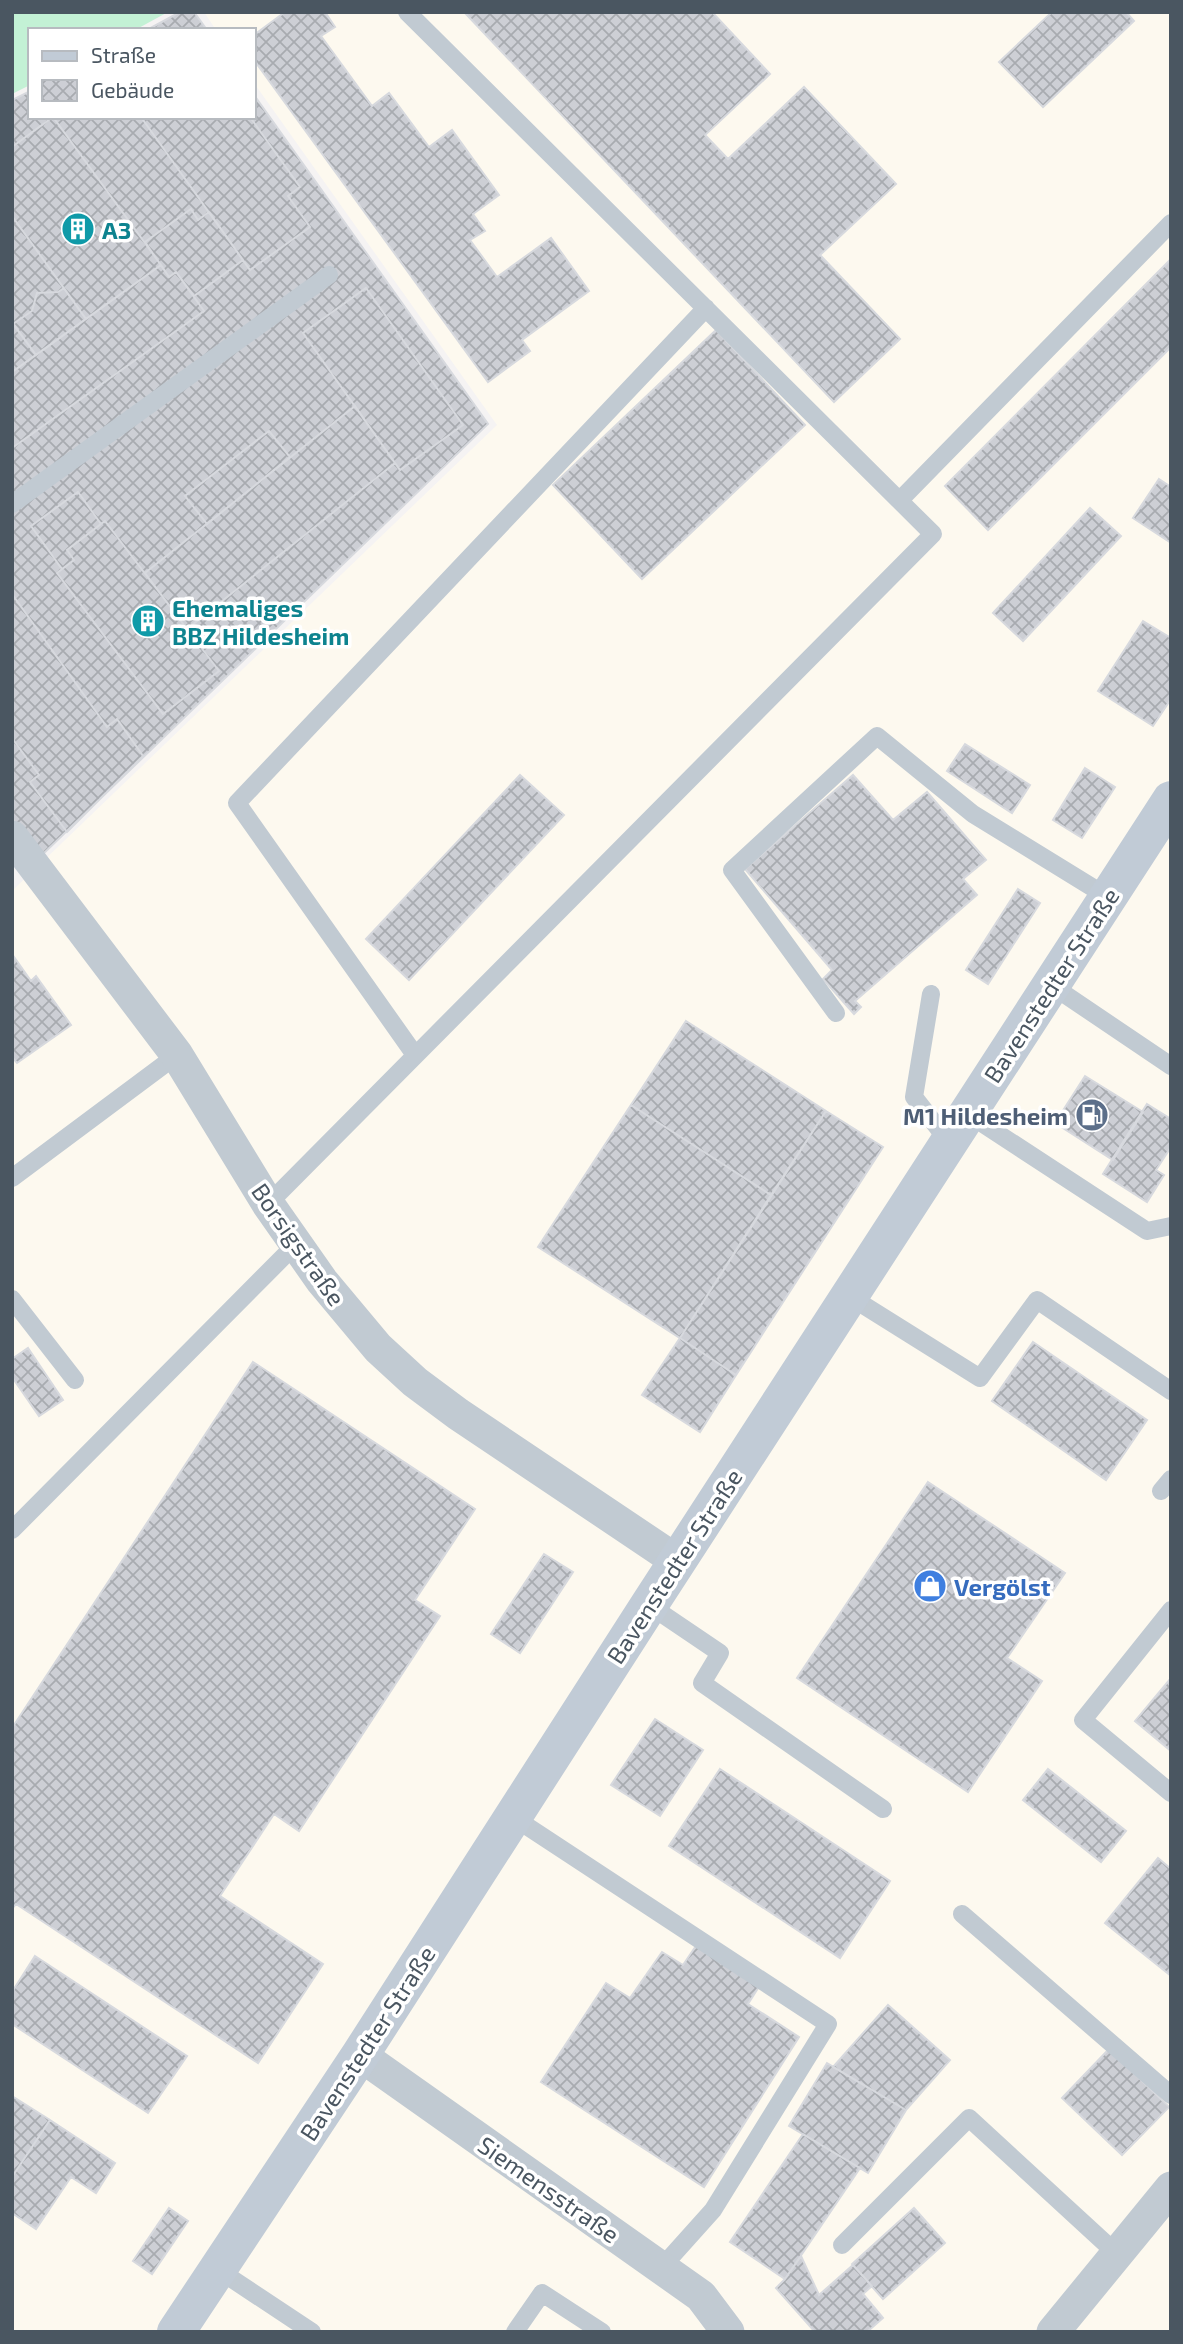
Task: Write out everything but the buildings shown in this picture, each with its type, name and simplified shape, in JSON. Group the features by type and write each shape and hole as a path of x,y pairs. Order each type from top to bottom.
{"street":[{"name":"Bavenstedter Straße","path":"176,2332 360,2055 1171,800"},
{"name":"Borsigstraße","path":"18,857 177,1055 268,1204 353,1321 378,1348 415,1382 506,1448 677,1561"},
{"name":"Siemensstraße","path":"360,2055 701,2296 728,2332"},
{"path":"1053,2332 1171,2189"}],"lane":[{"path":"268,1204 933,534 407,12"},
{"path":"900,500 1171,223"},
{"path":"12,504 329,275"},
{"path":"415,1055 237,803 706,309"},
{"path":"836,1013 732,870 877,736 973,814 1108,897"},
{"path":"1051,985 1171,1066"},
{"path":"931,994 914,1097 958,1128 1147,1231 1171,1226"},
{"path":"12,1178 177,1055"},
{"path":"12,1530 296,1244"},
{"path":"849,1296 980,1378 1037,1300 1171,1391"},
{"path":"12,1299 75,1380"},
{"path":"649,1605 720,1653 702,1683 883,1809"},
{"path":"1171,1610 1083,1720 1171,1793"},
{"path":"513,1817 828,2024 713,2210 661,2268"},
{"path":"962,1914 1171,2095"},
{"path":"842,2245 969,2118 1117,2253"},
{"path":"218,2269 312,2332"},
{"path":"515,2332 542,2293 602,2332"}],"shaded area":[{"path":"204,12 1171,12 1171,2332 12,2332 12,891 497,425 256,86 256,28 215,28"}],"green space":[{"path":"12,12 168,12 139,28 28,28 28,86 12,94"}],"place":[{"name":"A3","path":"78,229"},
{"name":"Ehemaliges BBZ Hildesheim","path":"148,621"},
{"name":"M1 Hildesheim","path":"1092,1115"},
{"name":"Vergölst","path":"930,1586"}]}
